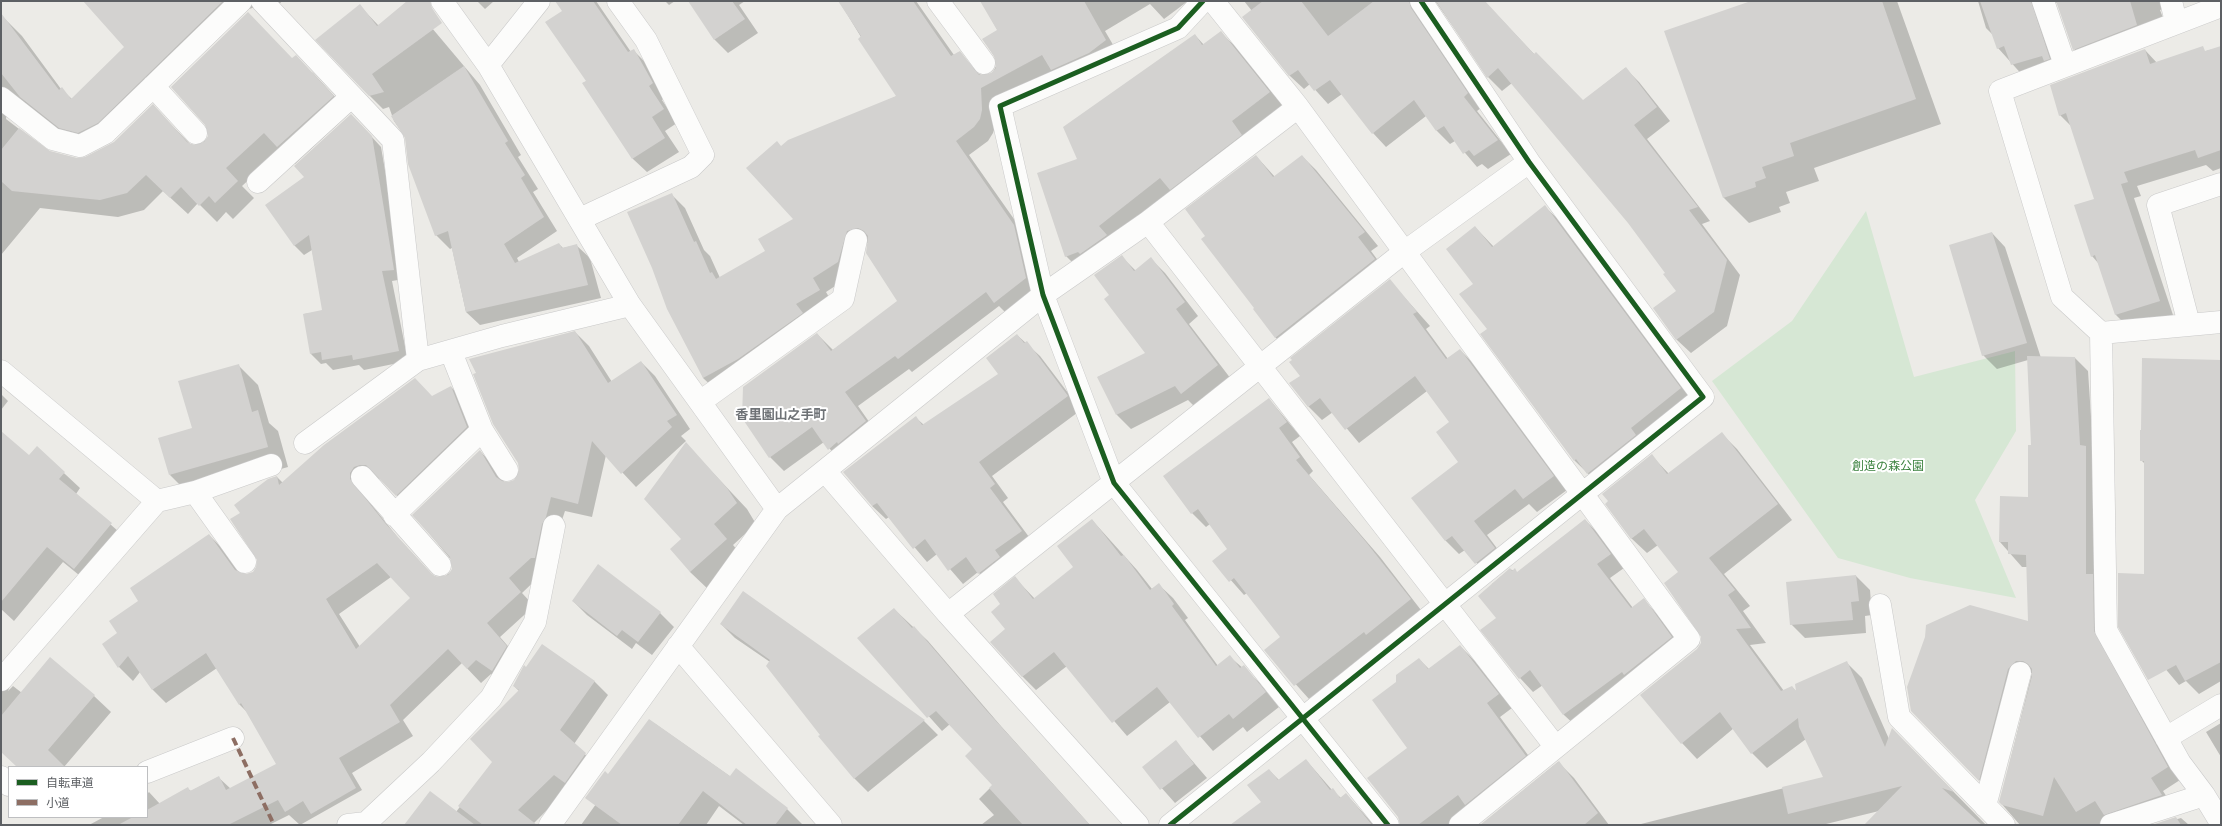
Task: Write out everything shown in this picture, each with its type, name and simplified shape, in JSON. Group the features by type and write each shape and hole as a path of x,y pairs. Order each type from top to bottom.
{"street":[{"path":"1,98 53,139 80,146 105,133 241,1"},
{"path":"262,1 393,140 418,360"},
{"path":"442,1 488,65 630,305 777,509"},
{"path":"488,65 539,1"},
{"path":"580,219 691,167 703,155 646,40 618,1"},
{"path":"938,1 984,63"},
{"path":"1203,1 1178,28 1007,97 1000,106 1043,295 1114,483 1388,825"},
{"path":"1213,1 1298,107 1403,253 1689,639 1555,746 1460,825"},
{"path":"1170,825 1704,397 1529,162 1421,1"},
{"path":"2044,1 2066,66"},
{"path":"2171,1 2176,22"},
{"path":"2221,6 2176,22 2000,91 2062,297 2101,333 2106,630 2180,763 2204,795 2221,824"},
{"path":"153,86 196,132"},
{"path":"258,182 351,97"},
{"path":"550,825 777,509 1043,295 1148,222 1298,107"},
{"path":"948,614 1403,253 1529,162"},
{"path":"2189,324 2158,205 2221,184"},
{"path":"1148,222 1555,746"},
{"path":"700,402 843,299 856,240"},
{"path":"305,443 418,360 451,352 502,336 630,305"},
{"path":"2101,333 2221,322"},
{"path":"451,352 482,430 507,470"},
{"path":"1,371 157,501"},
{"path":"394,515 482,430"},
{"path":"1,680 157,501 195,492 271,465"},
{"path":"825,471 948,614 1138,825"},
{"path":"362,477 394,515 440,565"},
{"path":"195,492 245,562"},
{"path":"360,824 431,762 491,698 536,622 554,526"},
{"path":"1880,605 1899,717 2004,825"},
{"path":"678,646 831,825"},
{"path":"1985,806 2020,673"},
{"path":"2166,738 2221,705"},
{"path":"148,772 233,738"},
{"path":"2111,825 2204,795"}],"green space":[{"name":"創造の森公園","path":"1866,211 1914,377 2015,351 2016,431 1975,500 2016,598 1910,578 1838,558 1712,381 1792,321"}],"building":[{"path":"83,1 223,1 98,123 78,133 59,128 20,97 1,73 1,13 59,90 62,87 71,99 124,47"},
{"path":"407,1 430,1 432,8 442,23 372,74 384,92 369,96 315,40 360,4 377,26"},
{"path":"555,1 593,1 628,52 634,49 653,83 649,86 664,109 652,117 665,138 632,159 582,83 586,81 545,22 562,11"},
{"path":"688,1 732,1 745,19 714,40"},
{"path":"838,1 913,1 951,56 960,51 979,75 991,73 996,68 994,56 982,39 997,30 980,1 1084,1 1106,40 1089,53 1051,70 1042,55 981,88 982,110 980,119 974,127 956,141 1014,225 1026,278 994,303 986,292 898,359 895,356 845,392 866,421 838,444 837,442 828,450 812,427 769,458 742,418 743,387 817,333 831,351 897,301 866,253 868,236 864,231 858,228 847,231 838,262 813,278 820,290 796,304 803,313 738,359 703,378 667,309 652,268 627,212 672,193 694,242 696,241 710,273 712,272 716,279 765,251 758,239 793,219 746,168 777,141 781,146 788,140 896,96 858,39 861,36"},
{"path":"1263,1 1301,1 1328,36 1374,1 1409,1 1411,8 1468,93 1464,97 1498,140 1474,156 1469,150 1463,154 1444,126 1436,131 1414,100 1372,134 1330,80 1314,91 1298,70 1289,76 1242,17"},
{"path":"1436,1 1485,1 1534,54 1536,52 1583,100 1626,67 1657,107 1634,125 1698,207 1689,210 1727,260 1714,312 1676,340 1653,308 1676,291 1663,274 1665,273 1628,223 1498,68 1487,78"},
{"path":"1751,1 1882,1 1916,99 1790,143 1794,156 1762,167 1766,178 1755,182 1756,187 1723,198 1664,31"},
{"path":"1980,1 2031,1 2050,59 2044,61 2042,56 2011,65 2004,46 1997,49"},
{"path":"2056,1 2130,1 2137,25 2073,50"},
{"path":"248,12 292,58 296,55 334,96 277,147 264,133 226,168 238,181 215,203 209,196 199,206 181,187 170,198 146,175 127,193 100,200 12,191 1,181 1,150 19,128 50,151 77,158 85,157 114,142 153,104 187,142 193,145 204,142 208,136 205,125 171,87"},
{"path":"1221,31 1270,92 1232,121 1242,135 1170,190 1160,178 1099,226 1107,235 1080,254 1078,252 1065,257 1037,173 1077,159 1063,127 1195,34 1202,45"},
{"path":"2203,46 2205,51 2221,46 2221,150 2198,158 2195,150 2124,172 2128,182 2121,184 2160,301 2115,315 2095,255 2091,257 2074,205 2094,199 2066,113 2059,116 2050,85 2145,49 2150,64"},
{"path":"464,66 508,141 505,143 525,175 521,178 544,217 504,244 515,263 559,243 562,248 577,244 588,285 466,312 448,231 435,236 408,164 405,138 391,116"},
{"path":"351,114 372,136 394,270 382,271 399,351 353,360 352,355 322,360 321,352 310,354 303,314 322,310 309,235 294,246 265,205 304,177 294,166"},
{"path":"1256,155 1273,177 1302,155 1365,232 1358,237 1375,259 1275,338 1201,239 1205,236 1185,209"},
{"path":"1545,205 1681,388 1631,428 1636,435 1587,474 1576,459 1574,461 1480,334 1487,329 1459,294 1473,284 1446,249 1475,226 1492,247"},
{"path":"1992,232 2027,343 1982,356 1949,245"},
{"path":"1122,255 1134,271 1151,257 1185,302 1176,309 1218,365 1181,394 1175,386 1116,415 1097,377 1145,353 1104,299 1109,295 1094,275"},
{"path":"1390,279 1417,312 1413,314 1446,359 1460,349 1554,476 1523,499 1515,489 1474,521 1495,548 1475,564 1452,536 1445,541 1411,498 1458,462 1436,432 1449,422 1415,376 1345,430 1320,398 1308,407 1289,383 1300,376 1289,362 1292,360 1290,358"},
{"path":"575,331 608,383 641,361 677,415 667,421 672,427 621,474 592,441 578,504 551,497 546,517 542,524 535,558 531,558 509,578 521,592 487,623 507,646 492,671 476,660 467,669 448,649 390,705 400,722 339,758 356,788 311,814 303,801 285,812 278,800 228,825 118,825 131,818 148,818 148,809 188,787 190,791 219,776 226,790 276,764 241,703 239,705 206,653 152,690 128,656 118,668 102,644 117,633 109,621 138,601 130,588 209,534 235,570 246,574 253,572 256,567 257,560 230,519 240,513 234,505 268,479 277,476 279,485 324,445 415,378 432,396 451,386 467,427 396,496 366,465 354,467 350,473 350,479 385,523 431,573 436,577 448,575 452,569 450,557 412,515 480,450 496,477 502,481 508,482 514,480 519,470 518,463 493,424 473,374 476,373 469,359","holes":["377,563 410,598 356,649 326,599"]},
{"path":"1017,334 1024,343 1027,341 1068,396 979,462 995,484 990,488 1022,531 995,550 1000,557 978,574 966,557 948,571 925,539 913,549 877,503 872,506 843,472 916,416 922,425 998,374 986,358"},
{"path":"2027,356 2075,357 2080,445 2086,446 2086,574 2093,574 2094,631 2168,767 2151,778 2162,795 2104,815 2095,801 2076,812 2054,777 2043,816 2002,805 1999,802 2032,676 2032,669 2023,661 2016,661 2008,669 1979,781 1911,711 1907,687 1925,637 1926,625 1970,605 2028,621 2026,555 2008,554 2008,542 1999,542 2000,496 2028,497 2028,445 2031,445"},
{"path":"2142,358 2221,360 2221,662 2185,681 2176,665 2148,680 2118,627 2118,573 2144,574 2144,461 2140,461"},
{"path":"239,364 252,412 258,410 268,447 169,475 158,438 192,428 178,381"},
{"path":"1269,398 1287,422 1279,428 1300,457 1296,460 1366,542 1411,599 1366,635 1364,632 1294,686 1264,650 1280,637 1234,578 1229,582 1212,561 1227,549 1198,509 1191,514 1163,476"},
{"path":"1,431 29,455 37,446 65,472 59,479 112,523 74,569 47,547 1,602"},
{"path":"1722,432 1778,504 1709,558 1735,590 1728,595 1751,628 1736,629 1781,691 1792,686 1796,691 1795,684 1847,661 1885,747 1892,728 1954,792 1942,788 1982,825 1864,825 1902,786 1788,814 1782,787 1823,777 1799,727 1798,718 1751,754 1720,712 1681,744 1640,695 1697,649 1701,643 1701,637 1664,583 1678,572 1644,529 1631,539 1605,504 1608,501 1602,494 1652,454 1667,474"},
{"path":"686,442 727,488 737,503 714,524 727,539 690,572 670,549 681,539 644,499"},
{"path":"1092,519 1121,556 1124,555 1150,590 1159,583 1174,604 1172,606 1216,666 1230,655 1240,668 1244,665 1266,692 1233,719 1229,714 1198,738 1157,687 1112,723 1054,652 1022,677 990,642 1005,629 991,612 1000,604 993,594 1015,576 1033,599 1073,567 1057,546"},
{"path":"1585,519 1611,554 1597,564 1631,608 1644,598 1672,637 1624,675 1622,672 1563,715 1530,670 1519,679 1480,630 1496,618 1478,596 1510,568 1512,571 1515,568 1517,572"},
{"path":"598,564 661,612 638,642 622,630 617,636 572,601"},
{"path":"1856,575 1859,601 1851,602 1853,620 1790,625 1786,582"},
{"path":"743,591 925,720 854,779 818,736 820,735 766,666 770,660 720,624"},
{"path":"894,608 912,628 914,626 986,710 1090,825 1023,825 989,788 992,785 965,756 972,749 936,711 927,718 857,638"},
{"path":"542,644 595,681 560,730 586,753 565,783 554,775 518,810 537,825 483,825 458,806 492,762 470,739 519,690 513,686 524,665 526,667"},
{"path":"1460,645 1499,694 1487,703 1526,756 1465,805 1458,795 1418,825 1400,825 1398,817 1367,778 1407,748 1372,700 1396,682 1396,675 1419,658 1428,669"},
{"path":"50,657 95,695 48,750 64,766 16,766 1,752 1,716"},
{"path":"649,719 730,776 736,768 788,808 775,825 747,825 703,791 678,825 622,825 585,798 605,771 608,774"},
{"path":"1176,740 1194,764 1160,790 1142,767"},
{"path":"1306,759 1330,790 1333,788 1340,798 1346,793 1372,825 1230,825 1261,802 1247,785 1269,769 1278,780"},
{"path":"1559,761 1598,813 1584,825 1480,825"},
{"path":"430,791 475,825 404,825"},
{"path":"2176,817 2181,825 2152,825"}],"marked path":[{"path":"233,738 274,825"}],"cycle path":[{"path":"1203,1 1178,28 1000,106 1043,295 1114,483 1388,825"},
{"path":"1170,825 1703,397 1529,162 1421,1"}],"district":[{"name":"香里園山之手町","path":"781,415"}]}
